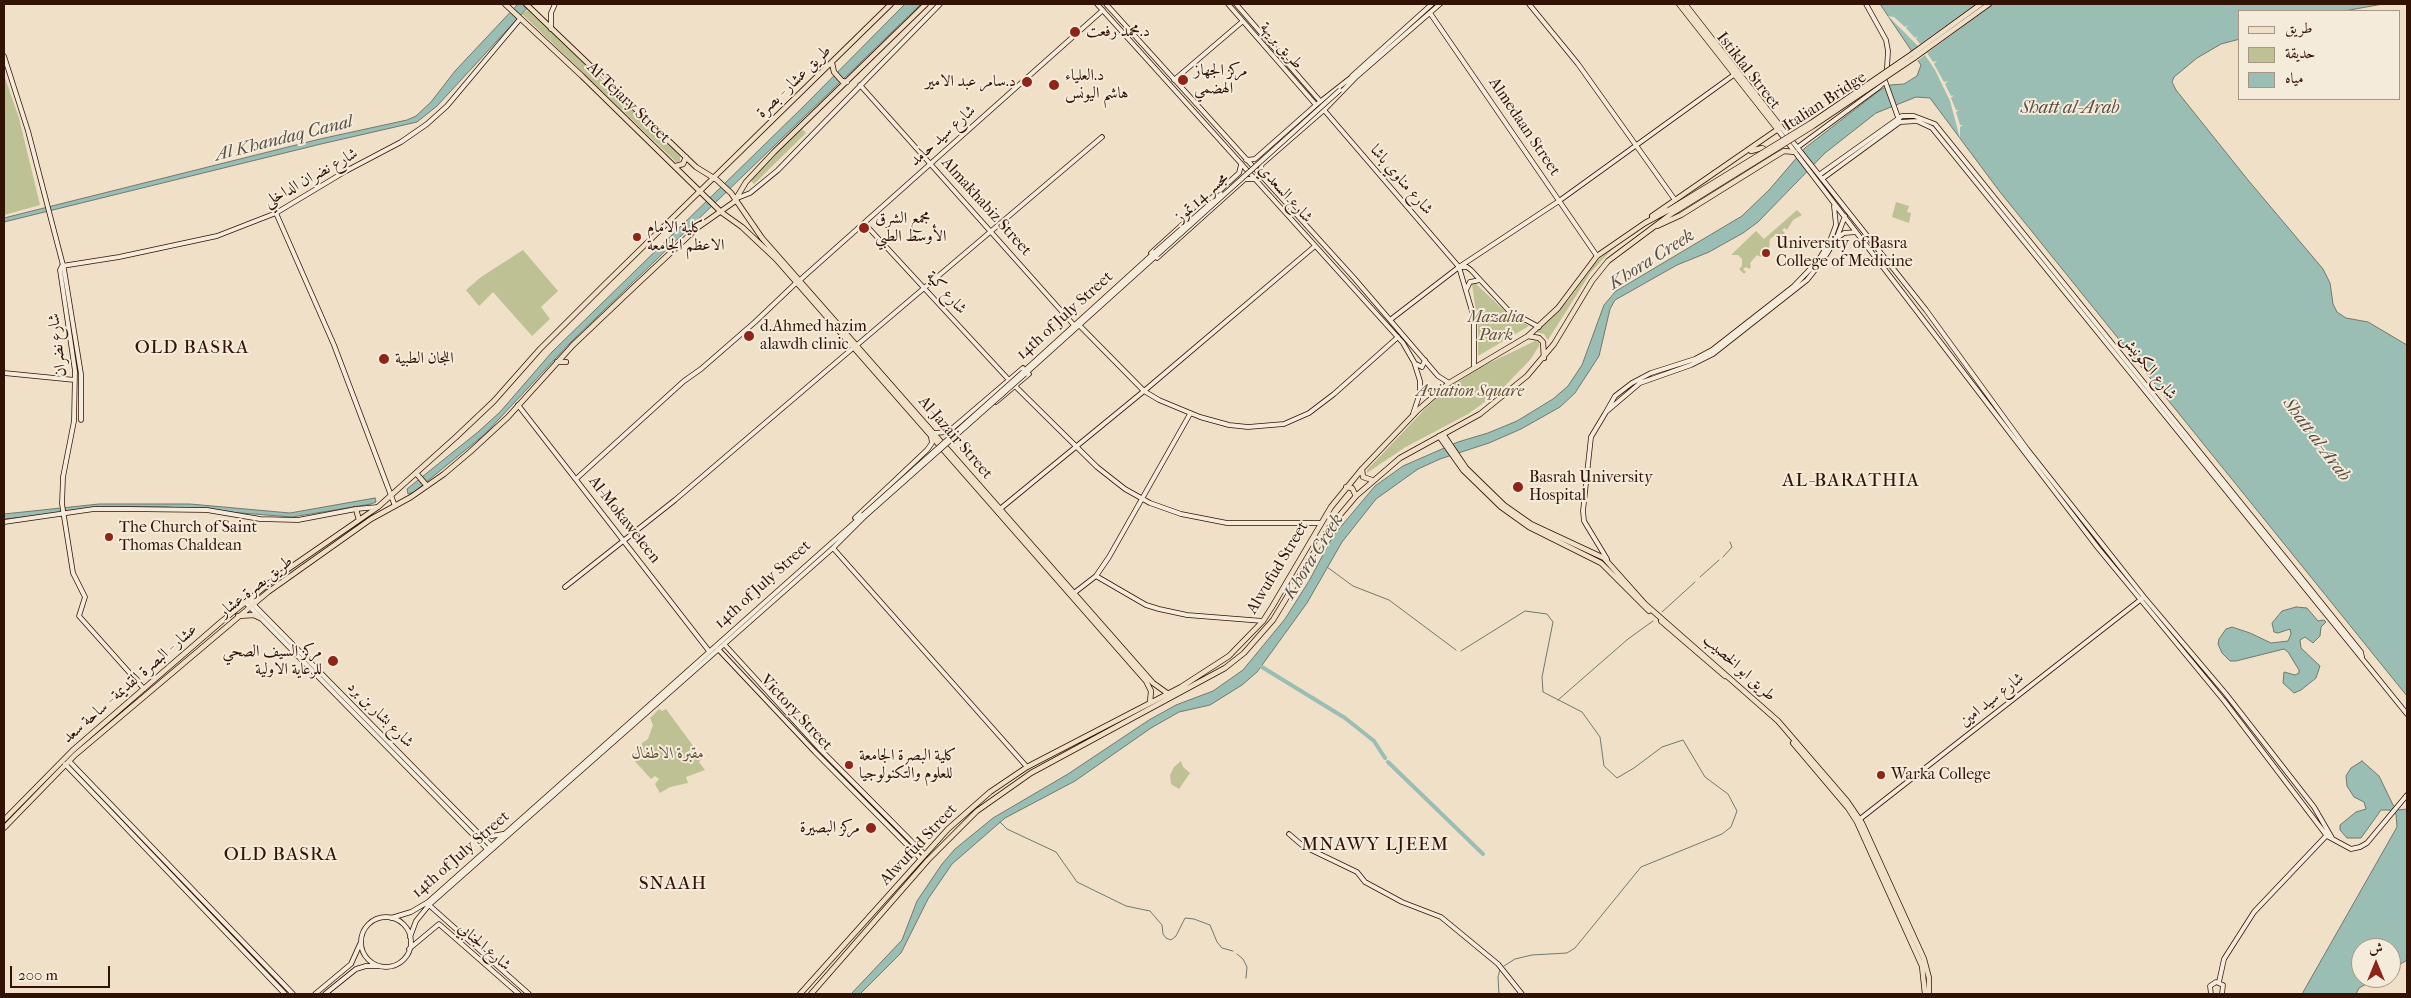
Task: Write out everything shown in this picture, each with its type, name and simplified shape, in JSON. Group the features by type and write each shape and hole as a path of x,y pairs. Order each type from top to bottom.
{"main road":[{"name":"Al-Tejary Street","path":"504,4 676,166 717,208"},
{"name":"Al-Tejary Street","path":"526,4 696,167 731,192"},
{"name":"طريق عشار - بصرة","path":"417,474 494,401 540,349 702,194 891,4"},
{"name":"طريق بصرة عشار","path":"4,828 67,763 251,605 344,537 395,506 470,452 518,405 557,362 684,239 736,199 746,182 774,152 926,4"},
{"name":"Istiklal Street","path":"1679,4 1780,128"},
{"name":"Istiklal Street","path":"1685,4 1780,128"},
{"name":"Italian Bridge","path":"1670,212 1811,123 1981,4"},
{"name":"Italian Bridge","path":"1670,212 1813,126 1914,58 1989,4"},
{"path":"832,63 834,72 847,82"},
{"path":"1644,223 1780,128"},
{"path":"1746,152 1766,149 1770,155 1766,162"},
{"path":"1649,230 1681,215 1784,151 1797,151"},
{"path":"676,166 683,164 686,157"},
{"name":"Al-Jazair Street","path":"731,192 753,226 798,281 932,435 1074,593 1148,684 1151,691 1150,702"},
{"name":"Al-Jazair Street","path":"717,208 742,227 798,281"},
{"name":"Alwufud Street","path":"800,994 922,856 970,809 1027,767 1167,693 1224,660 1263,621 1280,595 1320,523 1346,487 1413,415 1449,383 1474,366 1528,336 1540,326 1567,296 1597,256 1644,223 1670,212"},
{"name":"Alwufud Street","path":"810,994 934,853 976,810 1031,774 1225,668 1244,653 1273,620 1329,528 1356,496 1407,453 1490,407 1527,376 1544,359 1602,268 1615,254 1649,230 1670,212"},
{"path":"1528,336 1539,338 1543,342 1544,359"},
{"path":"557,362 566,362"},
{"name":"طريق ابو الخصيب","path":"1441,435 1466,474 1501,508 1590,556 1606,567 1640,604 1764,710 1810,760 1854,818 1926,965 1929,994"},
{"name":"Al-Jazair Street","path":"948,452 1095,619"},
{"path":"1362,469 1365,479 1373,480"},
{"path":"417,474 426,485"},
{"name":"عشار - البصرة القديمة - ساحة سعد","path":"4,820 73,750 247,600 378,507 417,474"},
{"path":"1346,487 1354,490 1356,496"},
{"path":"356,508 359,520"},
{"name":"طريق ابو الخصيب","path":"1541,531 1593,551 1608,561 1645,604 1769,712 1860,819 1922,966 1925,994"},
{"path":"237,617 254,615 260,618"},
{"name":"Al-Jazair Street","path":"1100,626 1153,683 1167,693"}],"street":[{"path":"551,29 552,13 556,4"},
{"path":"736,199 750,193 778,170 940,4"},
{"name":"شارع السعدي","path":"1097,4 1398,337 1414,362 1421,385 1413,415"},
{"name":"شارع السعدي","path":"1106,4 1438,376 1449,383"},
{"name":"طريق بريهة","path":"1228,4 1315,103"},
{"name":"طريق بريهة","path":"1236,4 1319,100"},
{"path":"1260,176 1259,171 1262,164 1324,110 1354,76 1432,4"},
{"path":"1244,158 1248,160 1255,159 1315,103 1354,76 1440,4"},
{"path":"1529,4 1578,64 1675,200"},
{"path":"1866,4 1886,40 1888,51 1887,68"},
{"name":"شارع سيد حامد","path":"576,479 684,381 701,369 760,318 798,281 1103,10"},
{"name":"Almedaan Street","path":"1430,13 1597,256"},
{"path":"1174,80 1248,18"},
{"name":"شارع نضران الداخلي","path":"62,266 119,257 217,236 276,213 346,171 401,142 427,124 447,106 460,87 520,19"},
{"name":"شارع نضران","path":"4,56 28,130 62,266 78,342 82,374 81,420"},
{"path":"1390,320 1459,267 1559,201 1735,74"},
{"name":"مجسر 14 تموز","path":"1146,263 1354,76"},
{"path":"1797,151 1885,81 1899,120 1820,177"},
{"name":"Almakhabiz Street","path":"860,85 1073,324"},
{"path":"1895,107 1907,116"},
{"name":"شارع مناوي باشا","path":"1324,110 1459,267 1475,327 1474,366"},
{"name":"شارع الكونيش","path":"1899,120 1907,116 1935,124 2361,652 2362,657"},
{"name":"شارع الكونيش","path":"1899,120 1922,122 1937,133 2407,714"},
{"name":"Istiklal Street","path":"1780,128 1797,151"},
{"path":"565,587 624,541 1102,137"},
{"path":"1797,151 1814,168 1849,212 1940,331 2015,434 2314,807 2332,838"},
{"path":"1797,151 1810,172 2098,548 2204,679 2225,702 2327,836 2351,849 2360,847 2367,843 2407,795"},
{"path":"1255,159 1255,164 1262,164"},
{"path":"1146,263 1152,252 1239,173 1242,168 1239,161"},
{"path":"1239,173 1245,171 1247,174 1245,179"},
{"path":"1146,263 1245,179 1252,178 1256,180"},
{"path":"1608,561 1584,521 1583,511 1591,437 1615,396 1632,383 1651,373 1695,359 1712,350 1794,286 1818,261 1832,238 1836,221 1833,201"},
{"path":"1606,412 1640,383 1697,363 1713,354 1807,280 1823,260 1836,239 1844,216 1849,212"},
{"path":"276,213 331,338 395,506"},
{"name":"شارع كية","path":"864,222 1009,380"},
{"path":"1836,239 1844,233 1856,232"},
{"path":"1000,509 1144,391 1315,246"},
{"path":"1467,262 1467,267"},
{"name":"14th of July Street","path":"1024,373 1033,361 1073,324 1146,263"},
{"name":"14th of July Street","path":"492,847 847,527 863,516 1024,373 1036,366 1146,263"},
{"name":"شارع نضران","path":"62,266 60,270 72,344 75,380 74,421 63,477 62,505 73,573 85,596 79,616 144,689"},
{"path":"1459,267 1467,267 1509,311 1540,326"},
{"path":"1466,290 1470,282 1480,280"},
{"path":"1080,326 1144,391 1170,406 1190,414 1229,425 1248,427 1275,426 1293,421 1325,401 1398,337"},
{"path":"1935,335 1940,331"},
{"path":"72,344 78,342"},
{"path":"1414,362 1422,367 1425,360"},
{"path":"847,527 927,450 932,443 932,435 948,432 1033,361"},
{"path":"852,530 934,456 948,452 954,439 1036,366"},
{"path":"4,373 75,380"},
{"path":"1015,386 1075,447 1111,478 1141,498 1170,511 1208,521 1246,524 1320,523"},
{"name":"Al-Mokaweleen","path":"518,405 709,651"},
{"path":"1074,593 1096,576 1190,414"},
{"path":"948,432 946,438 954,439"},
{"path":"927,450 934,450 934,456"},
{"path":"4,522 94,510 160,509 206,510 260,519 298,520 356,508 378,507"},
{"name":"14th of July Street","path":"391,918 402,916 418,908 478,856 492,847 833,548 852,530 863,516"},
{"path":"2098,548 2103,544"},
{"path":"833,548 1027,767"},
{"path":"1096,576 1146,605 1159,609 1187,615 1263,621"},
{"name":"شارع سيد امين","path":"1860,819 2144,597"},
{"name":"شارع بشار بن برد","path":"247,600 260,618 488,850"},
{"name":"شارع بشار بن برد","path":"251,605 492,847"},
{"name":"Victory Street","path":"724,644 819,748 910,838 922,856"},
{"name":"Victory Street","path":"718,649 815,752 922,856"},
{"path":"732,662 736,658"},
{"path":"2204,679 2209,674"},
{"path":"67,763 285,994"},
{"path":"67,763 293,994"},
{"path":"479,833 492,836 507,832"},
{"path":"2219,982 2224,959 2254,912 2330,832"},
{"path":"1289,834 1303,846 1357,872 1365,882 1409,905 1441,917 1498,964 1522,994"},
{"path":"476,838 479,843 478,856"},
{"path":"906,842 910,838"},
{"name":"14th of July Street","path":"410,937 416,921 429,906 488,850"},
{"name":"شارع الجنابي","path":"429,906 529,994"},
{"path":"315,994 351,964 361,942 363,932 370,922 382,918 391,918 402,923 410,937 409,950 402,960 395,965 366,966 356,969 324,994"},
{"name":"شارع الجنابي","path":"409,950 438,924 519,994"},
{"path":"361,942 368,959 381,966"},
{"path":"2211,994 2210,986 2219,982"},
{"path":"2219,982 2224,988 2222,994"}],"green space":[{"path":"528,10 680,156 680,161 676,162 522,14"},
{"path":"4,75 19,118 40,205 4,215"},
{"path":"802,129 806,133 754,184 751,181 757,173"},
{"path":"1896,202 1909,206 1907,212 1911,213 1909,223 1892,217"},
{"path":"1797,210 1802,215 1793,220 1787,230 1785,228 1782,230 1785,233 1782,236 1774,236 1770,239 1769,249 1767,251 1764,248 1761,251 1764,254 1761,257 1757,255 1750,263 1751,267 1749,269 1746,267 1743,269 1746,272 1744,274 1739,269 1742,266 1742,259 1738,255 1731,255 1756,231 1764,239"},
{"path":"1616,245 1591,272 1548,340 1544,334 1536,332 1567,302 1597,261"},
{"path":"523,250 558,291 541,307 550,319 532,336 493,292 479,306 466,290 481,277"},
{"name":"Mazalia Park","path":"1472,284 1476,284 1508,314 1529,326 1478,356 1478,326"},
{"name":"Aviation Square","path":"1535,341 1539,342 1539,346 1530,360 1500,391 1468,414 1404,448 1367,473 1367,470 1424,410 1448,388 1481,367"},
{"name":"مقبرة الاطفال","path":"659,709 662,711 666,709 702,758 699,762 705,770 686,777 688,783 670,787 660,793 655,784 659,779 655,776 651,779 631,757 640,750 642,743 648,739 653,725 650,718"},
{"path":"1181,761 1183,767 1190,773 1179,789 1171,784 1170,775 1174,767"}],"water":[{"name":"Al Khandaq Canal","path":"518,4 531,4 437,106 417,122 4,222 4,218 320,139 407,120 416,116 431,102 455,71"},
{"path":"905,4 921,4 570,343 485,434 414,492 408,494 407,489 500,412 552,352 803,107"},
{"name":"Shatt al-Arab","path":"1880,4 2383,4 2350,10 2238,10 2238,40 2221,44 2197,58 2174,77 2172,82 2176,90 2248,180 2323,269 2330,283 2333,304 2337,312 2346,318 2368,322 2407,345 2407,696 2000,192 1930,98 1916,97 1876,113 1825,153 1758,222 1743,233 1709,252 1677,265 1615,300 1610,309 1599,356 1575,393 1560,407 1521,429 1489,443 1440,459 1418,469 1376,499 1342,542 1307,603 1257,672 1242,685 1210,705 1179,712 1151,728 1075,781 1005,818 952,864 928,899 901,953 860,994 851,994 902,940 917,901 942,864 955,849 993,818 1068,774 1149,720 1176,705 1213,691 1243,670 1285,619 1309,581 1333,536 1375,486 1403,466 1458,442 1488,433 1517,421 1553,399 1568,386 1582,365 1604,305 1616,291 1742,216 1769,190 1805,148 1880,90 1890,85 1904,84 1917,76 1921,65"},
{"path":"375,498 376,502 371,504 292,517 165,507 123,507 4,519 4,514 99,504 190,504 290,513"},
{"path":"2296,607 2307,608 2318,621 2324,620 2326,622 2321,627 2320,636 2313,643 2305,637 2300,640 2301,648 2320,666 2316,678 2301,690 2294,693 2283,683 2284,672 2295,675 2299,673 2288,652 2284,649 2236,661 2230,661 2222,653 2218,644 2219,639 2226,629 2232,627 2271,643 2288,641 2291,634 2290,629 2278,633 2274,632 2272,623 2282,611"},
{"path":"2362,761 2379,776 2393,805 2399,810 2407,809 2407,960 2401,964 2401,938 2351,938 2351,988 2359,988 2356,994 2302,994 2397,827 2396,814 2389,810 2381,810 2361,838 2347,838 2340,830 2340,825 2356,812 2366,809 2364,802 2354,797 2347,786 2346,776 2351,768"}],"pier":[{"path":"1976,4 1994,4 1927,53 1933,62 1937,61 1934,64 1944,82 1948,81 1945,84 1951,96 1954,95 1951,98 1956,110 1959,110 1956,112 1960,125 1963,125 1960,127 1960,138 1950,101 1935,70 1925,55 1916,62 1911,53 1918,46 1888,16 1894,17 1905,27 1908,25 1906,28 1915,38 1918,36 1916,39 1920,44"}],"waterway":[{"path":"1723,557 1732,547 1730,542"},
{"path":"1700,577 1719,560"},
{"name":"Khora Creek","path":"1327,567 1353,586 1389,600 1456,650"},
{"path":"1662,612 1695,582"},
{"path":"1461,651 1525,611 1547,614 1553,622 1542,677 1543,692 1582,712 1600,737 1604,766 1617,778 1662,747 1683,740 1705,777 1728,794 1737,811 1731,827 1722,834 1641,867 1575,948 1567,953 1532,955 1515,959 1504,966"},
{"path":"1558,700 1628,639 1653,621"},
{"path":"1257,664 1345,718 1374,741 1385,758"},
{"path":"1388,762 1483,854"},
{"path":"1000,822 1007,829 1056,852 1077,882 1126,906 1150,911 1162,925 1163,934 1166,938 1171,940 1176,936 1185,918 1194,919 1210,925 1217,942 1222,948 1233,951"},
{"path":"1237,954 1243,959 1247,967 1246,978"},
{"path":"1499,994 1498,977 1500,969"}],"place":[{"name":"د.محمد رفعت","path":"1075,32"},
{"name":"مركز الجهاز الهضمي","path":"1183,80"},
{"name":"د.سامر عبد الامير","path":"1027,82"},
{"name":"د.العلياء هاشم اليونس","path":"1054,85"},
{"name":"مجمع الشرق الأوسط الطبي","path":"864,228"},
{"name":"كلية الامام الاعظم الجامعة","path":"637,237"},
{"name":"University of Basra College of Medicine","path":"1766,253"},
{"name":"d.Ahmed hazim alawdh clinic","path":"749,336"},
{"name":"اللجان الطبية","path":"384,359"},
{"name":"Basrah University Hospital","path":"1518,487"},
{"name":"The Church of Saint Thomas Chaldean","path":"109,537"},
{"name":"مركز السيف الصحي للرعاية الاولية","path":"333,661"},
{"name":"كلية البصرة الجامعة للعلوم والتكنولوجيا","path":"849,765"},
{"name":"Warka College","path":"1881,775"},
{"name":"مركز البصيرة","path":"871,828"}],"district":[{"name":"OLD BASRA","path":"192,348"},
{"name":"AL-BARATHIA","path":"1851,481"},
{"name":"MNAWY LJEEM","path":"1375,845"},
{"name":"OLD BASRA","path":"281,855"},
{"name":"SNAAH","path":"673,884"}]}
